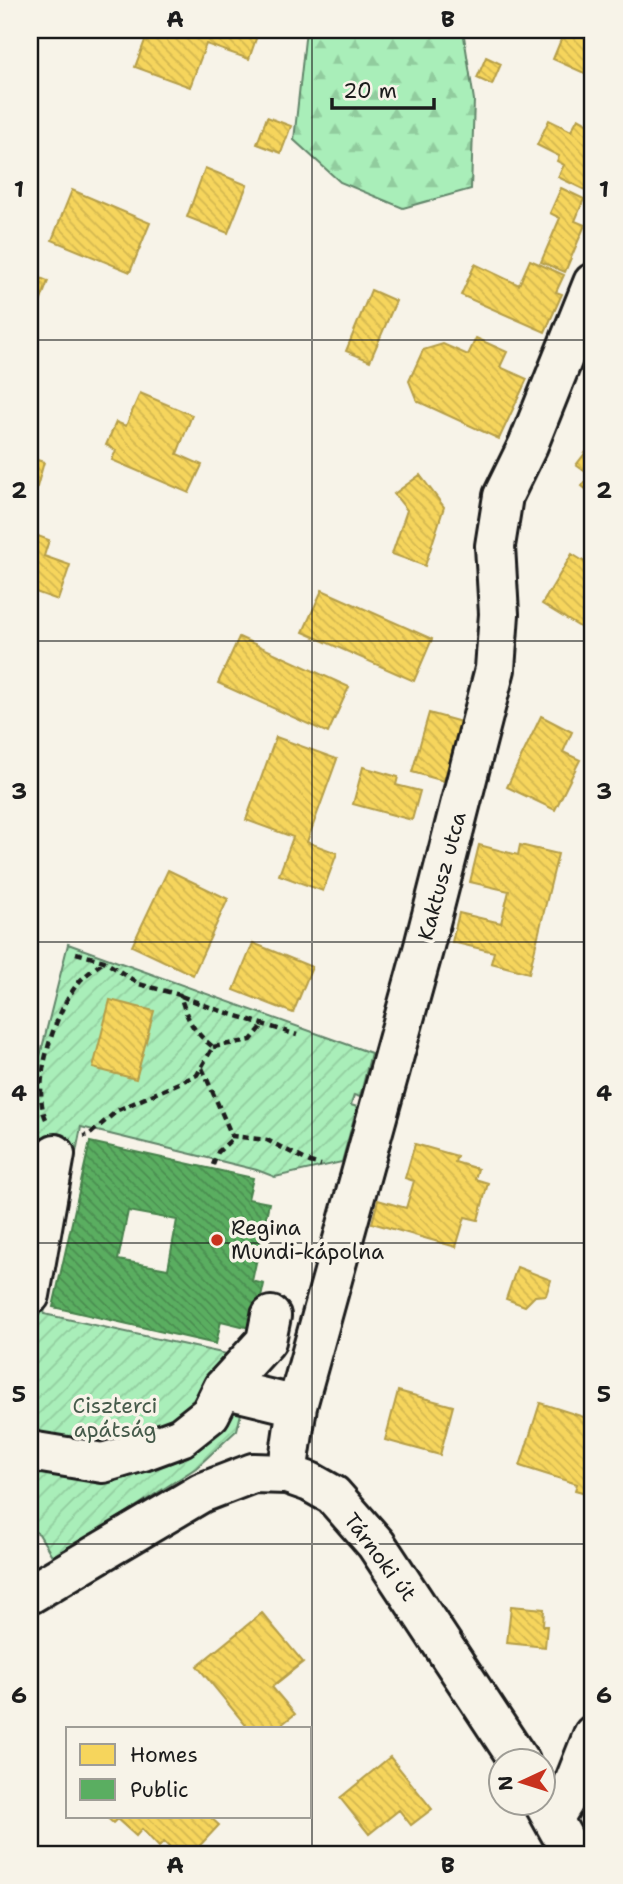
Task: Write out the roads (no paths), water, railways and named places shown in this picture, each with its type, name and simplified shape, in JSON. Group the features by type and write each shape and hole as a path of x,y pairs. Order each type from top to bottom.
{"street":[{"name":"Kaktusz utca","path":"287,1474 298,1406 423,950 495,669 499,614 495,546 503,496 527,445 593,283"},
{"path":"30,1295 57,1147"},
{"path":"30,1451 103,1463 181,1437 210,1414 223,1388 266,1341 271,1316"},
{"path":"223,1388 298,1406"},
{"name":"Tárnoki út","path":"30,1594 201,1493 253,1473 287,1474 310,1482 332,1495 376,1544 511,1748"},
{"path":"556,1803 572,1788 593,1735"},
{"path":"552,1818 572,1854"}],"place":[{"name":"Regina Mundi-kápolna","path":"217,1240"}],"park label":[{"name":"Ciszterci apátság","path":"115,1418"}]}
